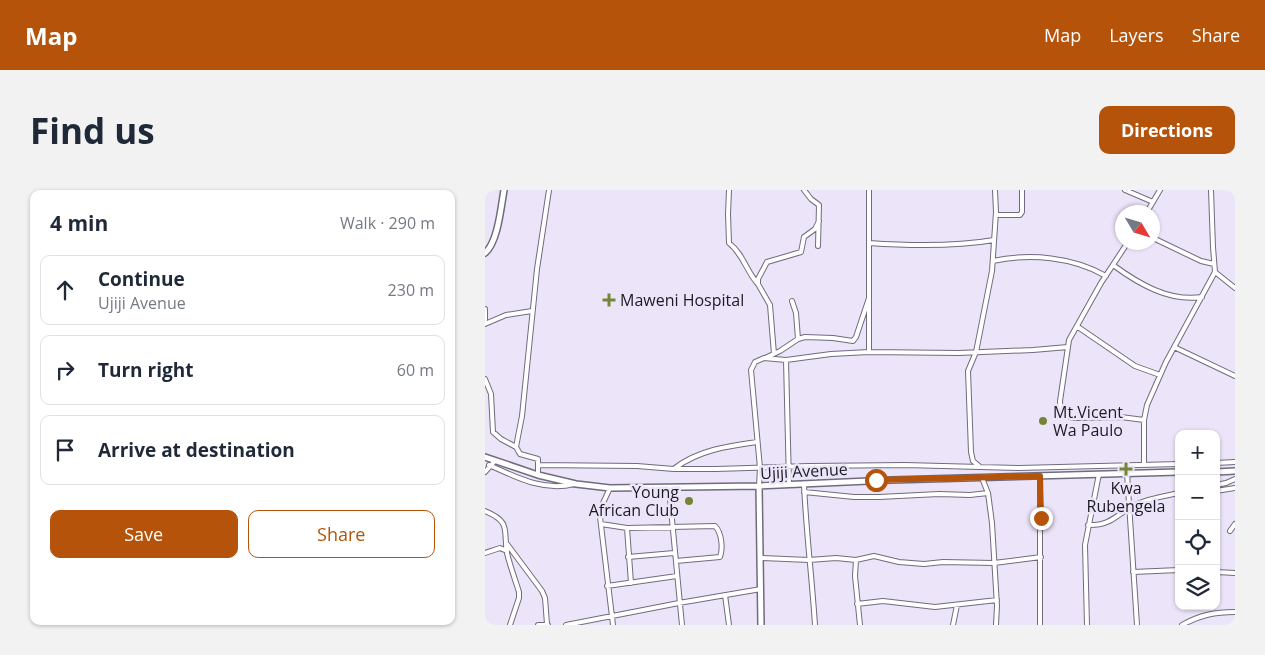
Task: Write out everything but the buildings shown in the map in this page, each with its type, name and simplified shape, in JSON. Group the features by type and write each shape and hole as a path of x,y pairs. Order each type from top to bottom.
{"street":[{"path":"486,251 497,227 504,190"},
{"path":"516,447 522,416 532,311 549,190"},
{"path":"729,190 729,243 740,252 744,263 748,266 770,305 774,354"},
{"path":"804,190 809,197 819,204 818,246"},
{"path":"869,190 869,352"},
{"path":"980,467 973,461 968,371 975,352 993,261 996,215 995,190"},
{"path":"996,215 1020,215 1022,190"},
{"path":"1125,190 1153,202"},
{"path":"1151,205 1160,190"},
{"path":"1143,464 1144,420 1147,405 1174,347 1215,272 1211,190"},
{"path":"758,284 757,279 767,262 801,252 804,237 815,229 819,221"},
{"path":"869,243 926,246 994,240"},
{"path":"1160,241 1201,261 1214,264"},
{"path":"1123,250 1069,340 1059,401 1061,415 1074,418 1121,417 1144,420"},
{"path":"993,261 1020,257 1066,261 1092,268 1106,276"},
{"path":"1113,265 1169,296 1202,297"},
{"path":"1215,272 1235,288"},
{"path":"761,625 760,468 751,370 755,362 774,354 798,339 820,337 853,341 870,296"},
{"path":"792,301 796,313 798,339"},
{"path":"485,309 485,320"},
{"path":"485,324 511,314 532,311"},
{"path":"1078,326 1135,366 1160,375"},
{"path":"764,358 785,360 831,354 869,352 975,352 1068,347"},
{"path":"1174,347 1235,376"},
{"path":"785,360 789,484"},
{"path":"485,379 491,394 493,432 499,438 516,447 520,454 537,457 538,475"},
{"path":"674,469 689,459 712,450 757,442"},
{"name":"Ujiji Avenue","path":"485,458 489,463 538,475 576,484 610,488 759,486 891,480 1175,472"},
{"path":"1220,463 1235,462"},
{"path":"485,472 489,463 532,484 551,487 576,484"},
{"path":"538,465 637,466 674,469 787,466 1019,468 1175,464"},
{"path":"1220,472 1235,471"},
{"path":"1087,625 1085,545 1099,474"},
{"path":"1127,474 1137,625"},
{"path":"1040,476 1040,625"},
{"path":"983,478 988,493 992,523 997,600 996,625"},
{"path":"1220,484 1235,479"},
{"path":"804,484 809,560 815,605 815,625"},
{"path":"610,488 601,511 601,524 613,625"},
{"path":"669,488 682,625"},
{"path":"1220,490 1235,488"},
{"path":"804,492 879,498 988,493"},
{"path":"1088,525 1106,523 1137,504 1175,494"},
{"path":"485,511 502,522 506,534 507,552 519,592 518,602 510,625"},
{"path":"601,524 627,528 715,526 719,529 722,547 721,555 717,558 676,561"},
{"path":"1230,531 1235,524"},
{"path":"627,528 631,583"},
{"path":"507,542 545,598 547,625 538,625"},
{"path":"485,553 500,548 507,552"},
{"path":"628,557 674,553"},
{"path":"760,558 809,560 836,558 856,560 874,556 899,562 924,564 943,562 994,563 1041,557"},
{"path":"856,560 857,604 861,625"},
{"path":"1133,572 1175,570"},
{"path":"1220,572 1235,573"},
{"path":"607,586 677,576"},
{"path":"566,625 761,589"},
{"path":"725,595 729,625"},
{"path":"857,604 883,601 935,607 997,600"},
{"path":"953,625 957,605"},
{"path":"1182,625 1197,617 1209,614 1235,612"}],"place":[{"name":"Maweni Hospital","path":"609,300"},
{"name":"Mt.Vicent Wa Paulo","path":"1043,421"},
{"name":"Kwa Rubengela","path":"1126,469"},
{"name":"Young African Club","path":"689,501"}],"route":[{"path":"876,480 1040,476 1041,518"}]}
